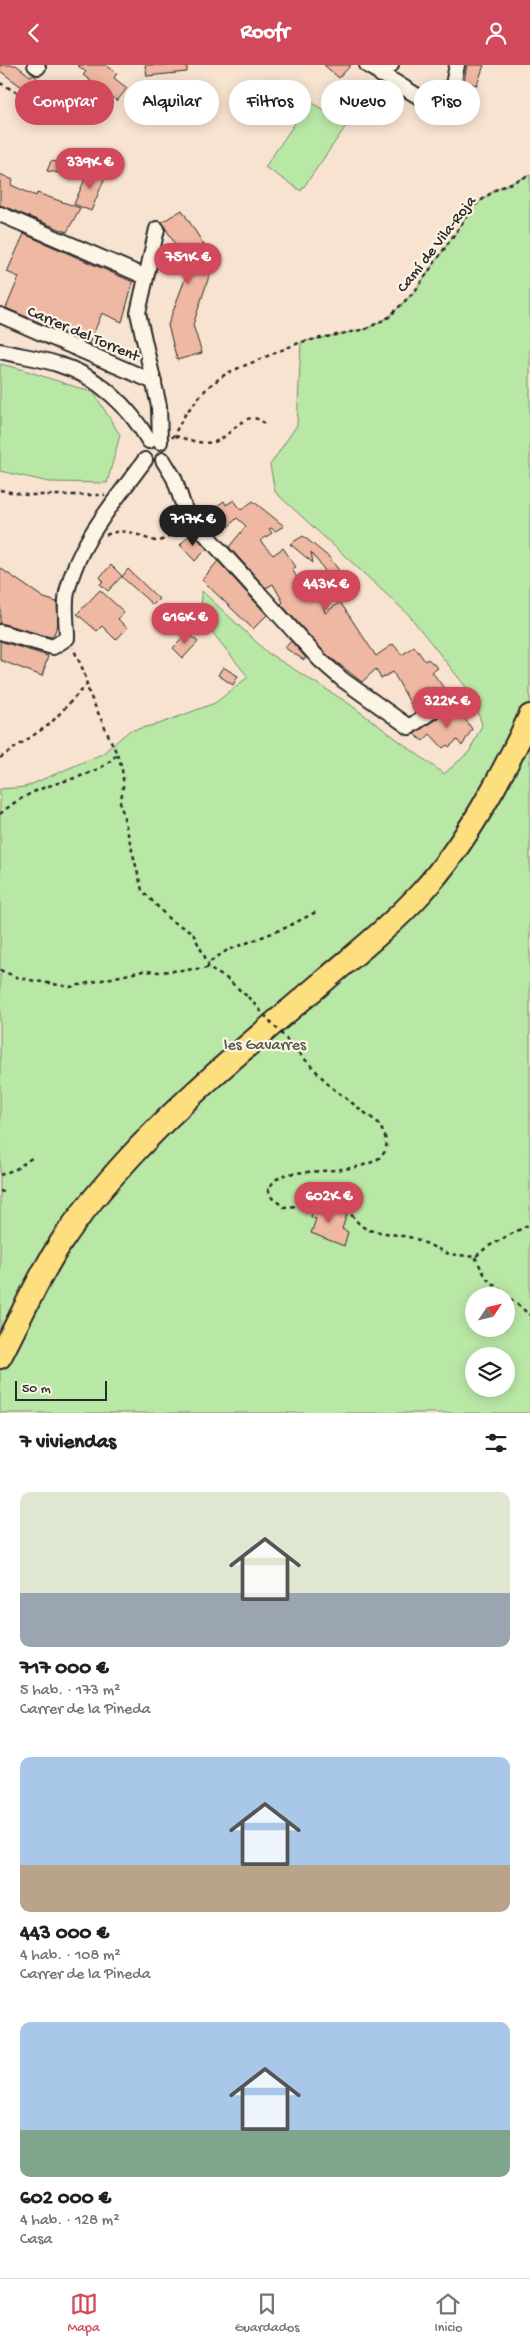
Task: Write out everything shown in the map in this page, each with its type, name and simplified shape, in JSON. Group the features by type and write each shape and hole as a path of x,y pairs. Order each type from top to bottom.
{"highway":[{"path":"0,1357 61,1243 90,1202 170,1116 233,1058 384,930 423,891 459,842 488,797 530,716"}],"street":[{"path":"367,65 386,70 447,114 457,65"},
{"path":"0,214 146,277"},
{"path":"157,229 138,313 160,406 158,443"},
{"name":"Carrer del Torrent","path":"0,315 154,382"},
{"path":"0,351 59,364 93,380 166,452 163,460 156,464 145,461"},
{"path":"145,461 142,449 158,443"},
{"path":"163,460 174,478 185,512 320,659 343,680 409,727 447,701"},
{"path":"0,632 53,647 67,638 67,594 70,581 83,553 116,496 145,461"}],"path":[{"path":"0,83 15,91"},
{"name":"Camí de Vila-Roja","path":"158,443 175,436 186,413 214,382 227,373 301,342 366,329 389,317 415,291 474,207 500,187 530,175"},
{"path":"175,436 207,443 224,438 247,418 255,417 264,423"},
{"path":"0,490 27,495 94,493 116,496"},
{"path":"83,553 102,538 115,532 132,531 150,541 161,541 173,531 182,510 185,512"},
{"path":"67,638 76,653 122,766 123,792 120,802 142,890 171,921 192,932 208,963 208,968"},
{"path":"0,758 50,724 87,684"},
{"path":"0,814 14,803 44,788 99,769 111,761 117,754"},
{"path":"208,963 226,951 285,928 316,912"},
{"path":"0,970 19,978 70,987 87,984 118,974 208,968 226,978 248,997 331,1087 377,1122 382,1129 386,1144 381,1157 368,1165 284,1175 275,1180 268,1189 272,1198 284,1207 300,1206 315,1202 336,1205 349,1212 360,1225 368,1230 414,1238 449,1254 474,1257 487,1247 530,1224"},
{"path":"0,1175 16,1169 33,1157"},
{"path":"0,1191 7,1193"},
{"path":"474,1257 487,1279 530,1315"}],"green space":[{"path":"311,102 321,109 321,125 346,126 301,191 265,167 294,125 311,125"},
{"name":"les Gavarres","path":"530,175 530,1413 0,1413 0,789 25,787 102,754 129,731 159,724 215,703 248,677 201,618 202,591 268,653 348,703 444,774 469,752 482,725 473,696 408,614 275,492 270,465 297,425 301,342 366,329 389,317 415,291 474,206 495,190"},
{"path":"0,364 94,393 120,435 107,483 49,482 0,471"}],"building":[{"path":"0,65 16,65 30,76 34,75 39,80 15,80 15,82 0,71"},
{"path":"77,65 106,65 117,73 114,78 124,86 124,92 117,101 114,99 114,80 90,80 83,75 86,72"},
{"path":"145,65 187,65 187,72 147,76"},
{"path":"324,65 351,65 339,78"},
{"path":"467,65 484,65 479,80 464,80"},
{"path":"51,161 71,165 66,174 47,171"},
{"path":"89,170 106,175 91,211 74,204"},
{"path":"0,174 13,180 11,185 36,196 37,193 80,208 67,232 0,205"},
{"path":"182,210 214,261 193,325 202,353 177,360 168,325 189,268 162,222"},
{"path":"24,234 133,282 122,322 102,313 89,344 6,308 19,277 7,272"},
{"path":"234,500 241,510 253,501 284,526 275,531 271,528 269,529 272,533 260,541 273,555 283,548 296,567 292,569 303,588 309,584 323,604 325,613 340,602 376,656 393,644 402,655 414,646 425,661 428,659 438,668 432,672 447,692 415,712 393,672 381,679 376,669 362,682 326,654 281,604 283,602 273,584 266,588 229,547 246,526 237,518 228,527 214,508 224,501 226,505"},
{"path":"192,532 207,549 195,561 180,545"},
{"path":"303,536 330,558 354,592 345,598 311,552 313,563 290,544"},
{"path":"218,561 267,615 253,629 202,580"},
{"path":"111,565 122,576 108,591 100,584 103,581 100,577"},
{"path":"0,568 44,598 57,602 58,624 54,634 50,637 0,623"},
{"path":"128,569 159,599 153,605 122,577"},
{"path":"100,590 124,612 118,619 127,628 116,640 102,626 97,631 77,614"},
{"path":"188,633 198,642 183,658 173,648"},
{"path":"0,641 48,656 42,676 0,660"},
{"path":"291,641 306,658 304,660 285,648"},
{"path":"223,667 238,676 233,685 218,675"},
{"path":"455,705 472,729 462,746 457,740 449,747 447,745 443,748 430,734 423,741 414,734"},
{"path":"313,1206 328,1207 347,1214 342,1229 348,1232 344,1246 311,1233 316,1219 311,1217"}]}
